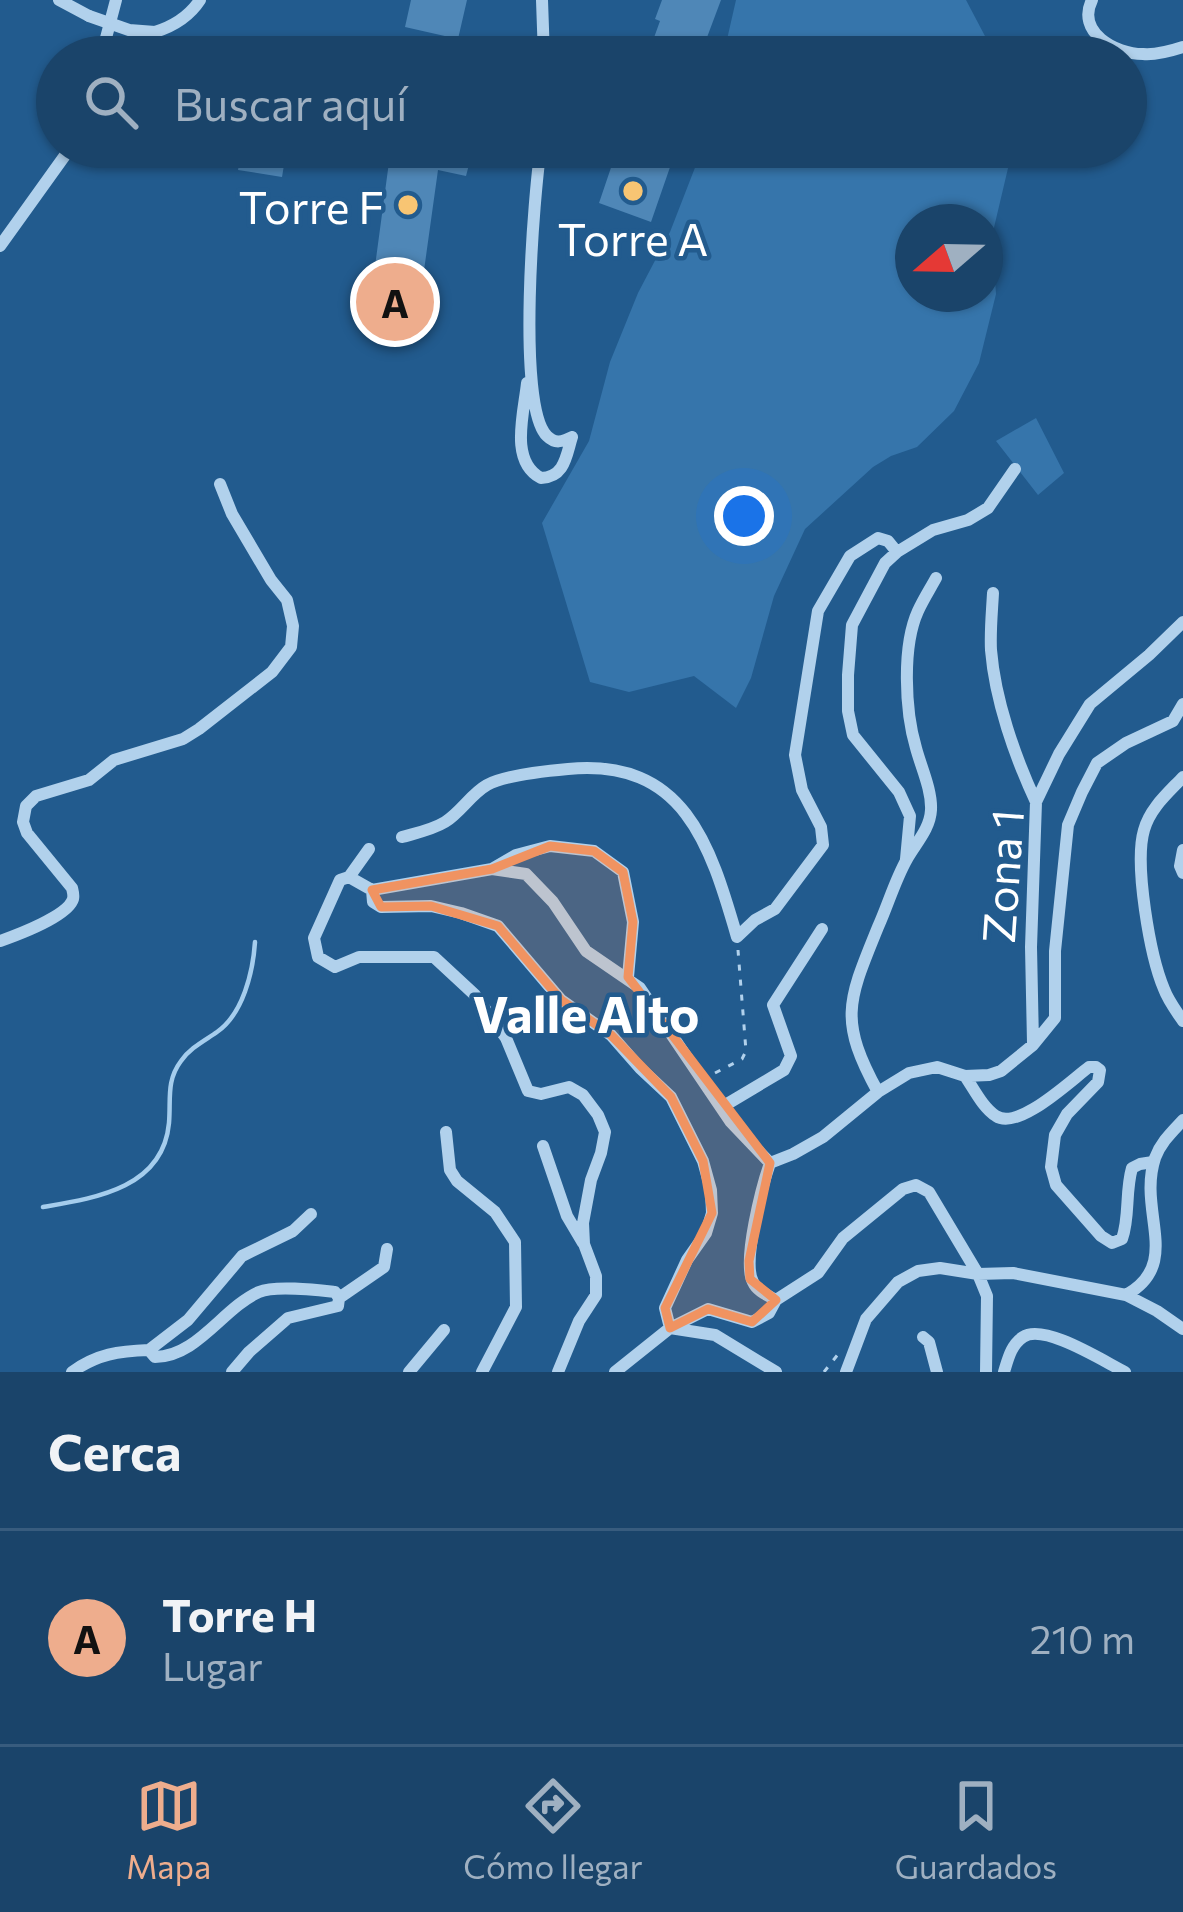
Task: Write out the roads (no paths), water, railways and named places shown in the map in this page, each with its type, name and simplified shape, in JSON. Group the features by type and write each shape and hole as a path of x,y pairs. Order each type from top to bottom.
{"street":[{"path":"59,0 129,30 155,32 183,19 200,0"},
{"path":"106,36 116,0"},
{"path":"542,0 543,36"},
{"path":"1092,0 1087,10 1091,29 1099,36"},
{"path":"1147,54 1183,47"},
{"path":"0,246 56,168"},
{"path":"530,361 520,440 530,472 547,478 562,468 572,437 558,442 542,430 530,361 539,168"},
{"path":"906,860 910,816 899,792 853,735 848,711 852,625 885,563 933,530 968,520 988,508 1015,469"},
{"path":"0,941 54,916 74,897 72,888 27,833 26,806 36,796 89,780 114,760 183,739 272,672 291,647 293,626 287,600 232,514 220,484"},
{"path":"402,837 448,821 489,784 544,771 590,767 642,778 670,794 689,816 720,880 737,937 775,909 823,845 821,827 802,790 794,755 818,611 850,556 878,538 897,552"},
{"path":"878,1092 858,1056 851,1008 856,982 931,812 907,694 916,614 936,578"},
{"path":"993,593 991,651 1012,744 1036,802"},
{"name":"Zona 1","path":"1033,1045 1030,947 1036,802 1090,704 1183,622"},
{"path":"770,1163 823,1137 909,1073 937,1066 965,1076 989,1076 1001,1072 1033,1045 1054,1018 1055,951 1068,825 1082,791 1097,763 1173,721 1183,704"},
{"path":"1183,777 1156,804 1143,830 1142,879 1158,972 1183,1022"},
{"path":"492,869 516,855 550,846 594,851 623,872 633,922 628,977"},
{"path":"349,878 369,849"},
{"path":"1183,850 1183,873"},
{"path":"584,1244 591,1180 605,1132 598,1115 583,1095 568,1087 541,1094 528,1091 506,1038 475,995 434,956 359,957 335,967 318,957 314,938 340,880 349,878 372,890 492,869 526,874 553,902 586,951 640,988 722,1107 770,1163"},
{"path":"372,890 373,902 381,907 431,907 498,926 561,1000 611,1035 671,1097 703,1161 712,1213 665,1308 670,1328"},
{"path":"722,1107 784,1070 790,1056 773,1005 822,929"},
{"path":"965,1076 996,1117 1009,1121 1023,1117 1089,1067 1100,1070 1098,1082 1067,1114 1055,1135 1051,1167 1055,1185 1112,1243 1122,1239 1125,1231 1132,1168 1154,1162"},
{"path":"1126,1295 1154,1274 1160,1254 1153,1214 1154,1162 1162,1143 1183,1120"},
{"path":"446,1132 450,1170 495,1212 515,1242 516,1307 482,1372"},
{"path":"543,1146 567,1216 596,1276 596,1295 558,1372"},
{"path":"770,1163 749,1261 750,1279 776,1300"},
{"path":"615,1372 670,1328 709,1309 752,1322 769,1313 776,1300 818,1273 843,1238 903,1189 916,1185 929,1192 987,1296 986,1372"},
{"path":"73,1372 92,1358 149,1350 188,1320 242,1256 293,1231 311,1214"},
{"path":"339,1298 384,1267 387,1249"},
{"path":"846,1372 866,1319 898,1282 917,1271 940,1268 1012,1273 1126,1295 1183,1329"},
{"path":"149,1350 154,1357 169,1357 262,1290 335,1292 338,1306 288,1318 232,1372"},
{"path":"670,1328 716,1335 776,1372"},
{"path":"409,1372 444,1330"},
{"path":"1004,1372 1012,1348 1025,1335 1037,1332 1125,1372"},
{"path":"923,1337 937,1372"}],"waterway":[{"path":"43,1207 105,1194 140,1176 154,1162 164,1145 176,1068 234,1015 249,979 255,942"}],"place":[{"name":"Torre A","path":"633,191"},
{"name":"Torre F","path":"408,205"},
{"name":"Torre H","path":"395,302"}],"district":[{"name":"Valle Alto","path":"586,1012"}]}
